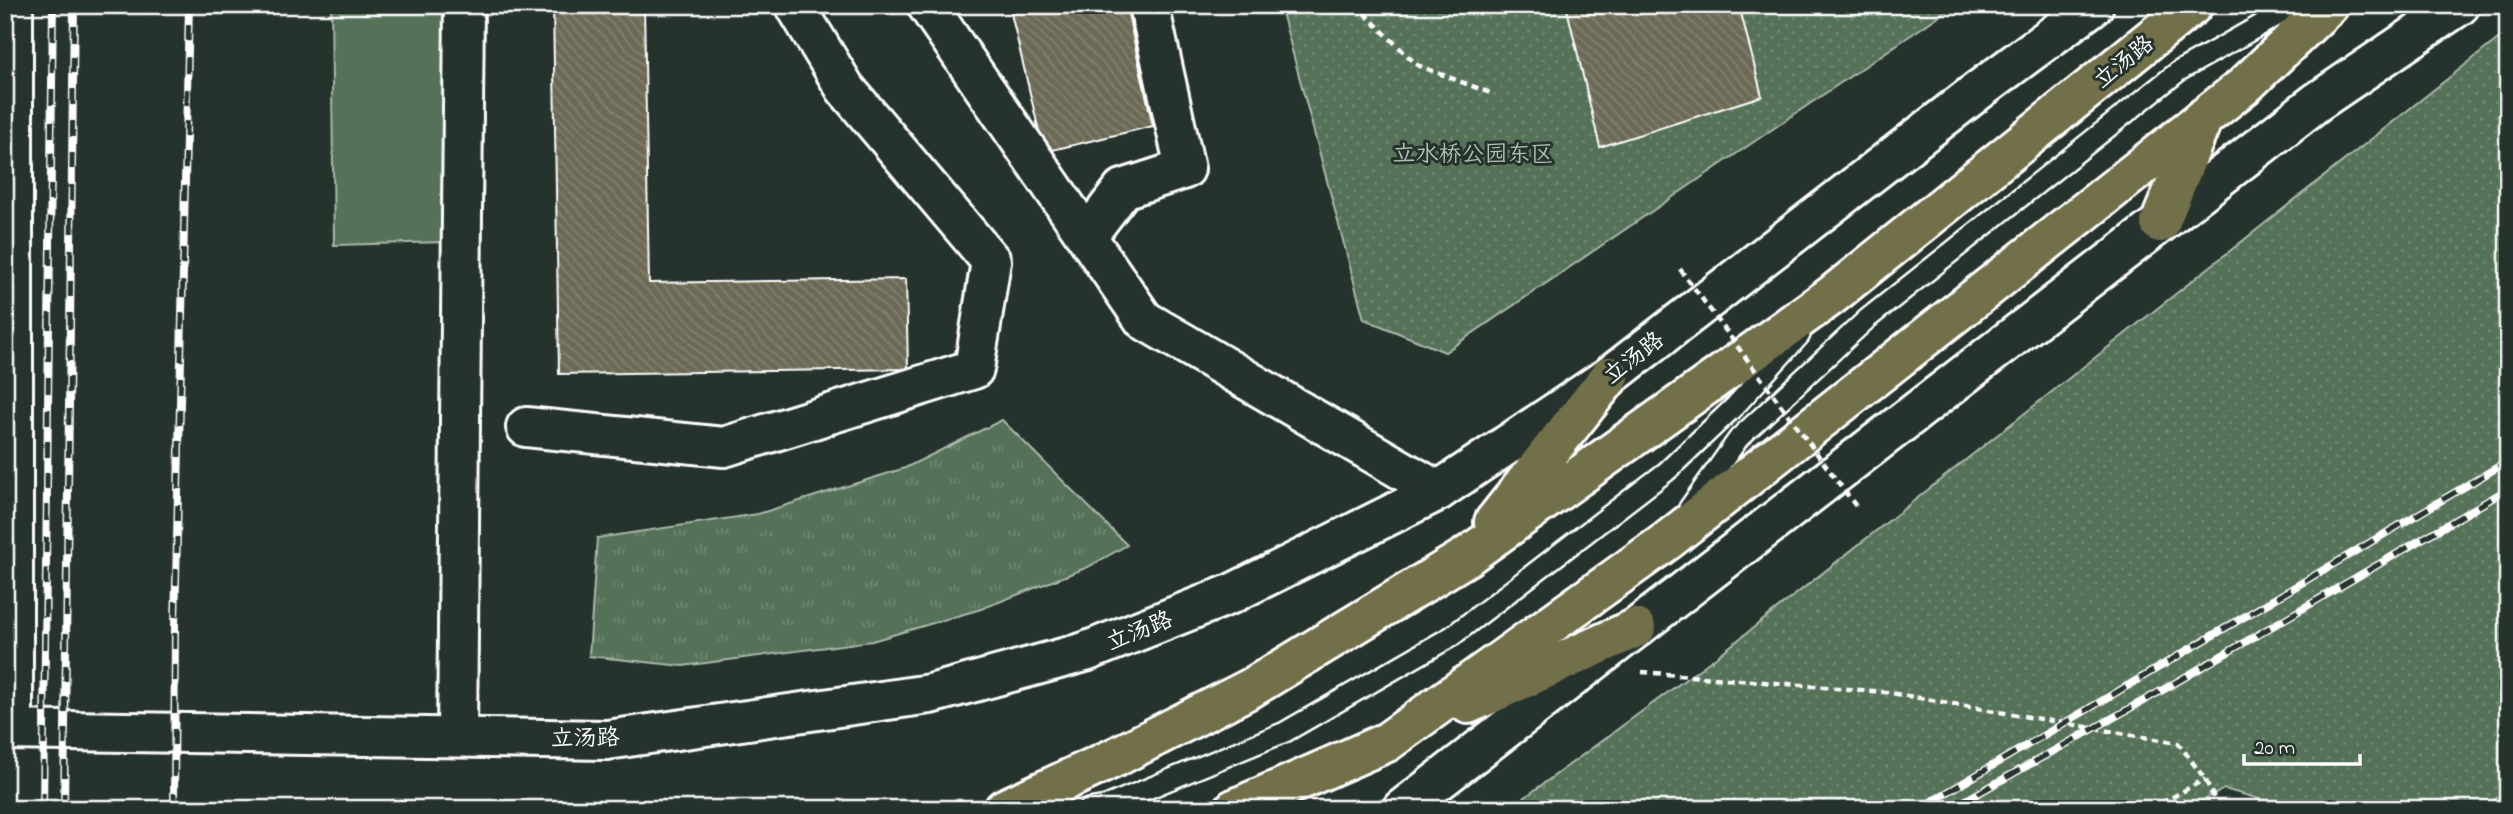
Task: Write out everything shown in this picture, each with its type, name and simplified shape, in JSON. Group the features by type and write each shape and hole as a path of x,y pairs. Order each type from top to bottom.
{"main road":[{"name":"立汤路","path":"1004,809 1116,757 1251,688 1466,557 1831,296 2193,5"},
{"path":"1387,742 1667,541 1836,409 2244,86 2329,5"},
{"path":"2161,223 2205,115"},
{"path":"1466,557 1610,376"},
{"path":"1234,809 1636,628"}],"street":[{"path":"9,729 13,5"},
{"path":"457,737 464,5"},
{"path":"526,427 724,447 974,369 991,261 845,88 795,5"},
{"path":"927,5 1144,320 1438,491"},
{"path":"1087,236 1123,189 1185,169 1149,5"},
{"name":"立汤路","path":"9,729 607,740 930,694 1085,652 1231,594 1438,491 1610,376 1957,107 2094,5"},
{"path":"1402,809 2317,102 2460,5"}],"lane":[{"path":"1667,541 1739,438 1867,318 2179,71 2296,5"},
{"path":"1089,809 1106,806 1285,732 1452,636 1667,471 1735,406 1798,338 1831,296"}],"path":[{"path":"1356,5 1417,65 1493,94"},
{"path":"1679,269 1858,509"},
{"path":"1585,667 1885,692 2178,743 2205,779 2219,809"},
{"path":"2151,809 2205,779"}],"green space":[{"path":"331,5 451,5 446,242 334,245"},
{"name":"立水桥公园东区","path":"1280,5 1955,5 1445,352 1364,319"},
{"path":"2508,31 2508,790 2489,803 2472,809 2295,809 2224,789 2188,809 1509,809 1724,651"},
{"path":"1002,420 1127,545 1088,567 981,609 872,641 683,666 589,656 597,538 758,514 905,468"}],"building":[{"path":"553,5 644,5 649,283 906,279 908,369 559,374"},
{"path":"1009,5 1126,5 1153,126 1044,152"},
{"path":"1566,5 1739,5 1762,96 1600,147"}],"railway":[{"path":"43,809 53,5"},
{"path":"64,809 74,5"},
{"path":"174,809 175,626 189,5"},
{"path":"1919,809 2508,461"},
{"path":"1950,809 2168,687 2508,489"}]}
